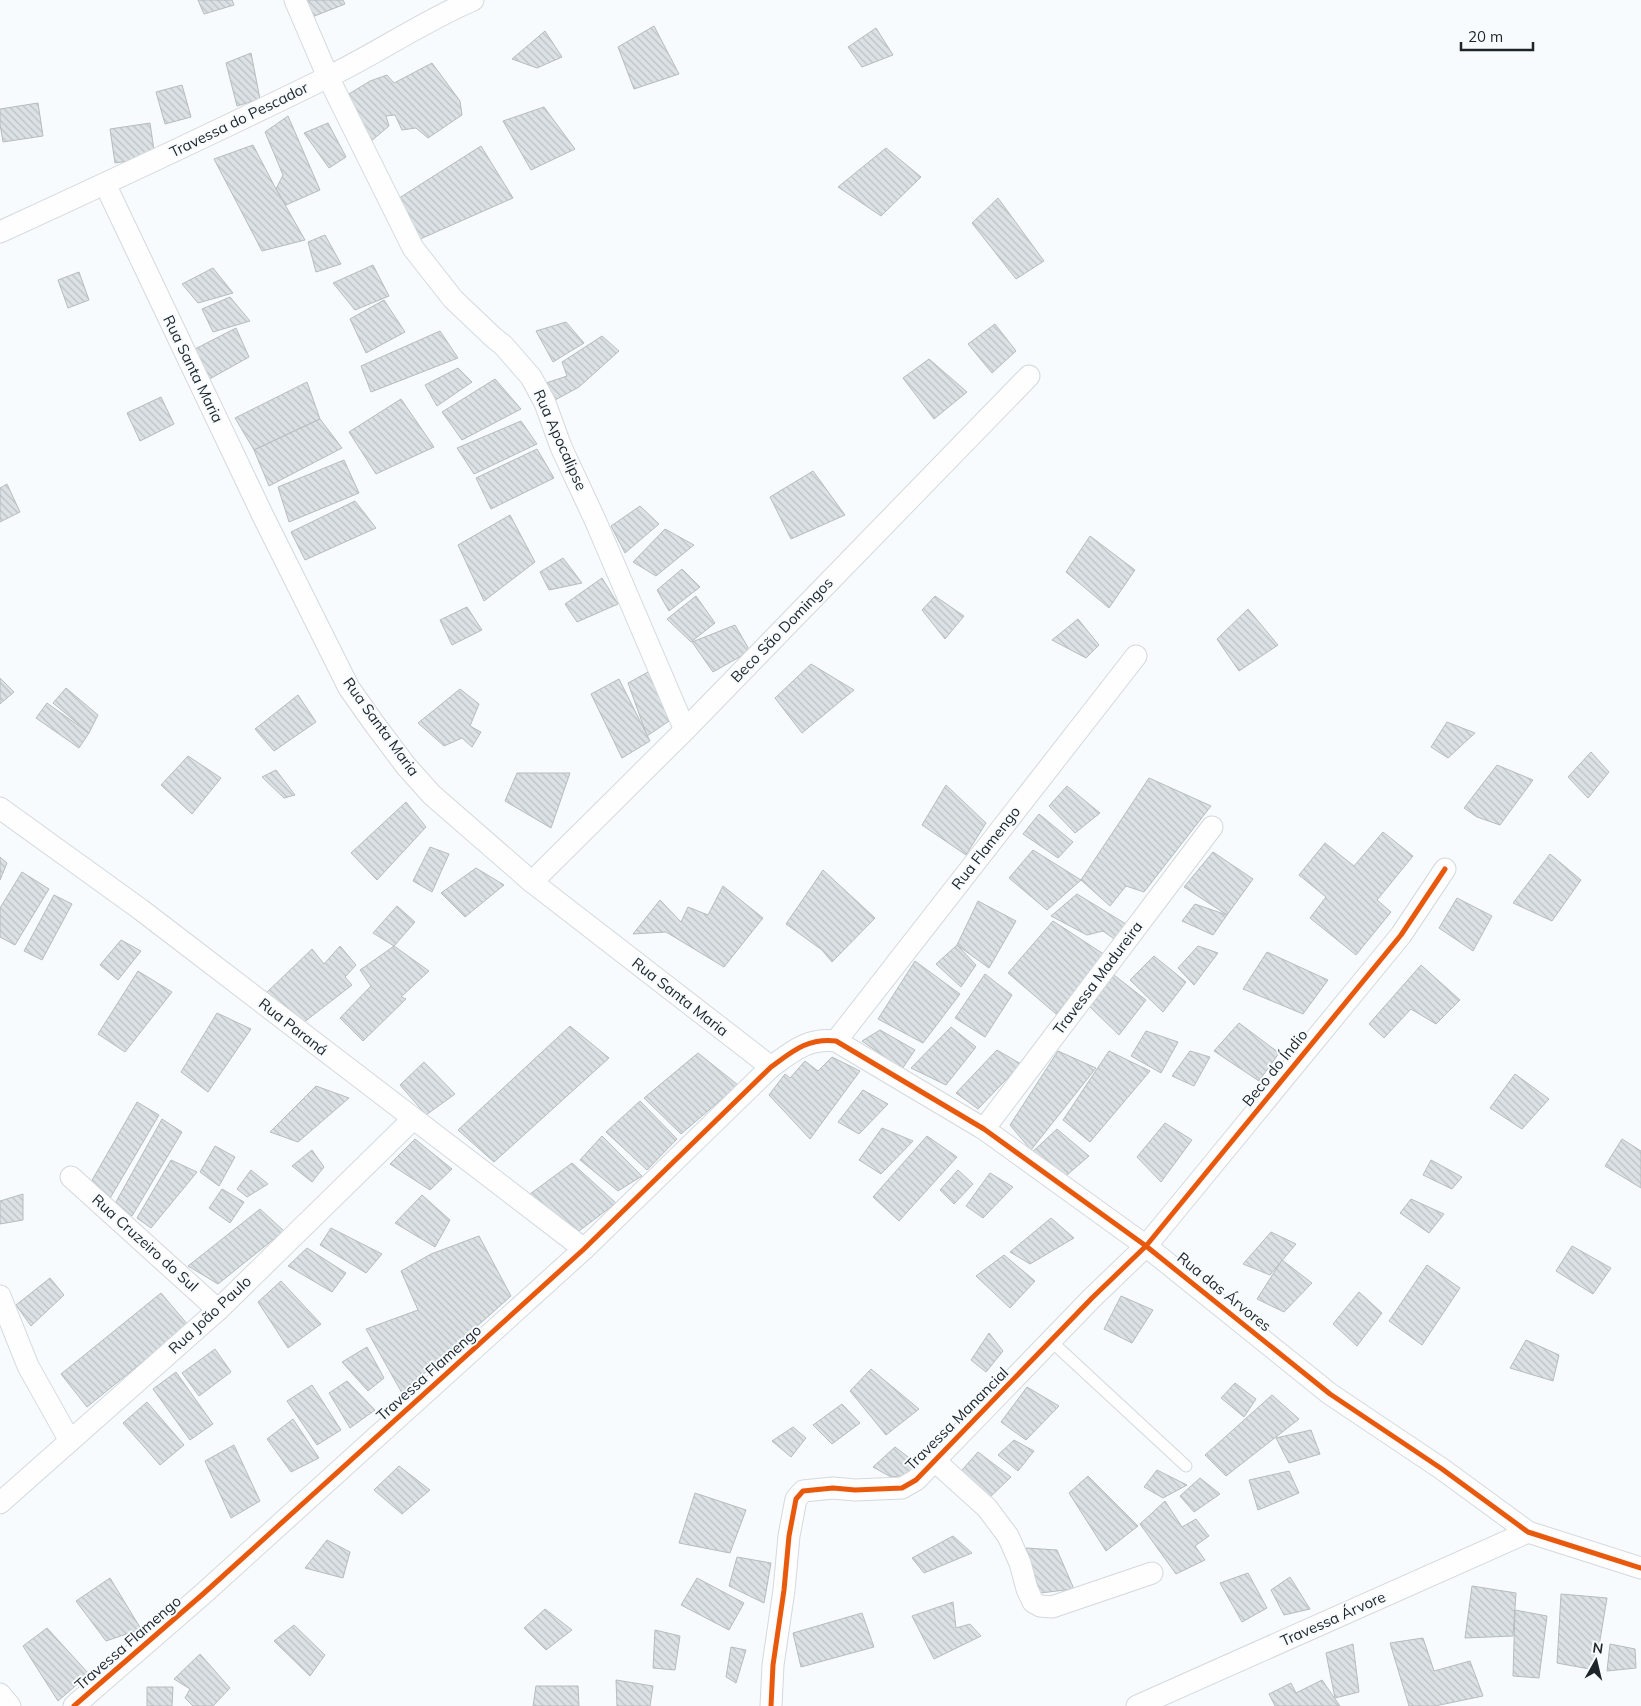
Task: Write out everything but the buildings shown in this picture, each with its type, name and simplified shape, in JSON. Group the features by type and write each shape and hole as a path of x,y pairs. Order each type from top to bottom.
{"street":[{"name":"Rua Apocalipse","path":"295,0 328,77 413,248 453,299 503,345 531,377 545,404 561,447 596,522 685,730"},
{"name":"Travessa do Pescador","path":"0,232 328,77 448,5 473,0"},
{"name":"Rua Santa Maria","path":"105,184 263,516 349,688 406,766 432,795 532,882 770,1067"},
{"name":"Beco São Domingos","path":"532,882 685,730 1029,376"},
{"name":"Rua Flamengo","path":"836,1041 1136,656"},
{"name":"Rua Paraná","path":"0,808 140,909 584,1249"},
{"name":"Travessa Madureira","path":"984,1129 1212,827"},
{"name":"Beco do Índio","path":"1146,1246 1401,935 1445,869"},
{"name":"Travessa Flamengo","path":"74,1706 204,1594 584,1249 770,1067 807,1043 836,1041"},
{"name":"Rua das Árvores","path":"836,1041 984,1129 1146,1246 1330,1394 1442,1469 1528,1532 1641,1568"},
{"name":"Rua João Paulo","path":"0,1503 218,1310 413,1119"},
{"name":"Rua Cruzeiro do Sul","path":"71,1177 218,1310"},
{"name":"Travessa Manancial","path":"771,1706 773,1665 784,1590 789,1536 796,1498 802,1492 833,1488 855,1490 902,1488 916,1480 1092,1298 1146,1246"},
{"path":"0,1296 28,1366 70,1441"},
{"name":"Travessa Manancial","path":"935,1462 987,1508 1008,1536 1020,1563 1027,1589 1033,1602 1040,1606 1052,1606 1152,1573"},
{"name":"Travessa Árvore","path":"1137,1706 1528,1532"},
{"path":"0,1694 10,1706"}],"lane":[{"path":"1051,1341 1186,1466"}],"cycle path":[{"path":"771,1706 773,1665 784,1590 789,1536 796,1499 803,1491 833,1488 855,1490 902,1488 916,1480 1092,1298 1146,1246 1401,935 1445,869"},
{"path":"74,1706 203,1594 584,1249 771,1067 801,1047 826,1041 836,1041 984,1129 1146,1246 1330,1394 1442,1469 1528,1532 1641,1568"}]}
